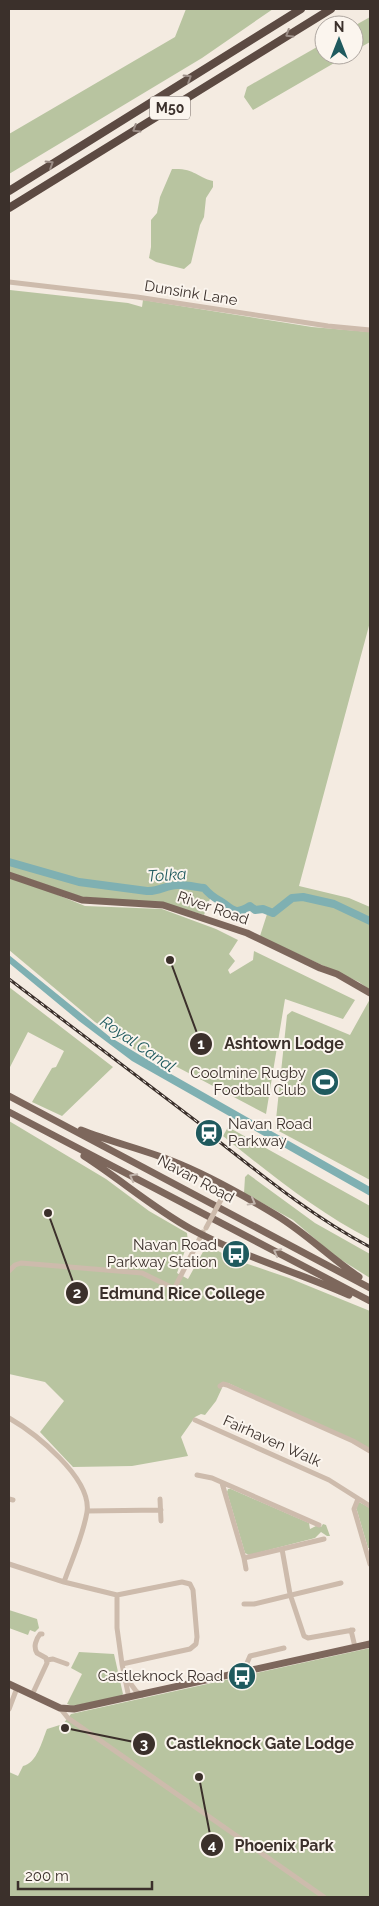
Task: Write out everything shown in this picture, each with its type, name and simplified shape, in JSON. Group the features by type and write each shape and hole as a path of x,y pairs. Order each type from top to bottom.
{"highway":[{"name":"M50","path":"9,191 301,9"},
{"name":"M50","path":"9,208 331,9"}],"main road":[{"name":"River Road","path":"9,875 82,900 163,905 247,933 320,968 337,974 370,992"},
{"name":"Navan Road","path":"9,1096 370,1288"},
{"path":"37,1111 98,1137 172,1161 296,1228 332,1258 370,1284"},
{"name":"Navan Road","path":"9,1112 370,1302"},
{"path":"21,1118 100,1166 158,1209 204,1231 237,1251 370,1302"},
{"path":"9,1684 60,1708 74,1709 370,1644"}],"street":[{"name":"Dunsink Lane","path":"9,282 137,297 328,326 370,330"},
{"path":"170,1297 225,1191"},
{"path":"9,1271 14,1265 21,1263 142,1273 175,1288"},
{"path":"220,1386 225,1384 354,1441 370,1451"},
{"name":"Fairhaven Walk","path":"202,1416 197,1421 329,1480 370,1506"},
{"path":"9,1418 37,1436 77,1479 85,1494 87,1511 64,1582"},
{"path":"197,1475 208,1476 320,1525"},
{"path":"222,1483 246,1569"},
{"path":"160,1499 161,1521"},
{"path":"358,1499 354,1509 368,1551 370,1564"},
{"path":"87,1511 161,1510"},
{"path":"244,1558 324,1539"},
{"path":"282,1548 290,1594 306,1638 352,1630 355,1647"},
{"path":"9,1564 64,1582 117,1595 182,1582 190,1584 193,1590 196,1644 190,1648 122,1664"},
{"path":"244,1604 341,1584"},
{"path":"117,1595 117,1628 129,1698"},
{"path":"42,1634 37,1638 35,1651 47,1660 52,1659 67,1664"},
{"path":"248,1671 247,1663 250,1656 284,1648"},
{"path":"32,1695 47,1660"},
{"path":"124,1673 136,1691 142,1695"},
{"path":"9,1709 17,1688"},
{"path":"60,1708 70,1719 324,1897"}],"green space":[{"path":"186,9 273,9 202,58 9,174 9,134 175,37"},
{"path":"370,17 370,42 364,45 364,20"},
{"path":"314,49 314,65 331,65 253,110 244,97 247,87"},
{"path":"172,169 191,171 213,181 213,187 206,198 204,217 200,225 191,263 184,269 156,262 149,258 151,220 157,213 160,197"},
{"path":"10,290 128,303 142,307 143,300 312,327 370,332 370,622 299,886 349,898 370,907 370,990 359,982 260,936 268,911 255,910 250,906 234,910 211,896 204,915 164,903 82,897 9,872"},
{"path":"9,875 85,906 162,909 216,929 238,940 229,954 235,961 228,970 230,974 253,960 254,951 355,1000 343,1019 285,999 266,1114 162,1059 147,1058 95,1022 9,950"},
{"path":"9,987 113,1067 62,1116 32,1102 52,1068 56,1067 64,1051 28,1032 9,1069"},
{"name":"Coolmine Rugby Football Club","path":"370,999 370,1180 275,1129 287,1015 292,1011 350,1035"},
{"path":"9,1121 106,1179 149,1211 187,1233 188,1242 177,1273 188,1279 204,1250 210,1247 236,1260 289,1278 370,1311 370,1449 228,1383 219,1385 222,1388 216,1401 205,1415 201,1414 195,1417 181,1437 188,1456 132,1466 73,1467 40,1432 64,1401 45,1382 9,1374"},
{"path":"228,1127 370,1206 370,1239 331,1217 258,1164 223,1136"},
{"path":"248,1174 315,1223 370,1254 370,1278 335,1256 293,1220 244,1193 245,1177"},
{"path":"228,1489 309,1523 310,1529 316,1526 321,1527 323,1524 326,1525 330,1536 321,1532 315,1538 249,1555 245,1553 227,1492"},
{"path":"359,1502 370,1508 370,1548 368,1548 356,1507"},
{"path":"9,1610 37,1619 39,1628 35,1632 30,1630 28,1635 9,1628"},
{"path":"370,1648 370,1897 9,1897 9,1772 18,1776 23,1766 32,1761 47,1729 63,1724 71,1714"},
{"path":"79,1652 114,1654 123,1694 121,1696 73,1706 67,1704 82,1674 71,1668"}],"water":[{"name":"Royal Canal","path":"9,955 110,1037 171,1074 370,1187 370,1196 132,1061 79,1021 9,963"}],"waterway":[{"name":"Tolka","path":"9,862 79,882 147,891 175,885 204,888 213,897 237,911 250,906 255,910 263,909 273,913 292,898 303,897 334,904 370,921"}],"railway":[{"path":"9,979 204,1127"},
{"path":"212,1136 308,1209 370,1247"}],"place":[{"name":"Ashtown Lodge","path":"170,960"},
{"name":"Coolmine Rugby Football Club","path":"325,1082"},
{"name":"Navan Road Parkway","path":"209,1133"},
{"name":"Edmund Rice College","path":"48,1213"},
{"name":"Navan Road Parkway Station","path":"236,1254"},
{"name":"Castleknock Road","path":"242,1676"},
{"name":"Castleknock Gate Lodge","path":"65,1728"},
{"name":"Phoenix Park","path":"199,1777"}]}
